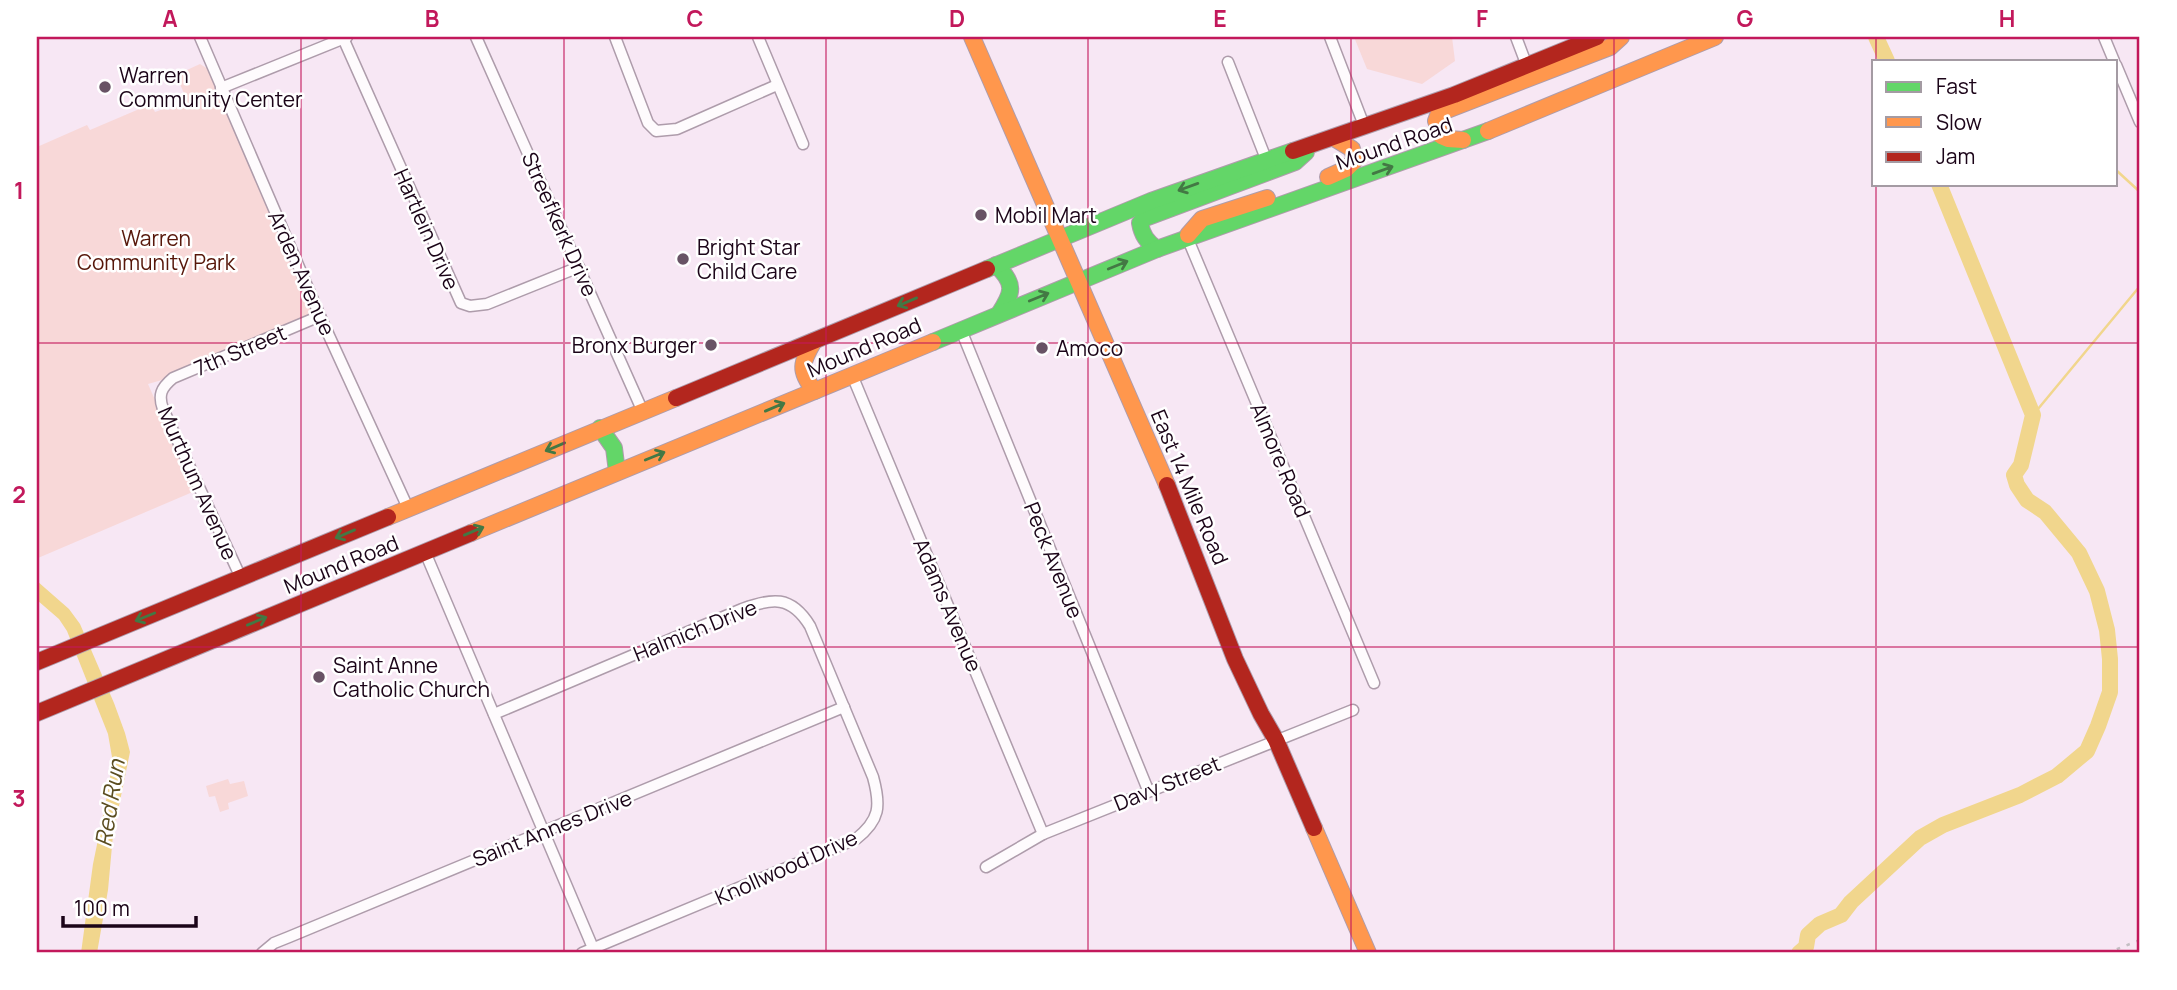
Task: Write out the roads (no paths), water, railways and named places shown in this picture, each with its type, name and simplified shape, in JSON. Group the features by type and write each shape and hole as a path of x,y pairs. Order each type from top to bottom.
{"main road":[{"name":"East 14 Mile Road","path":"972,37 1187,531 1259,713 1276,740 1368,953"},
{"name":"Mound Road","path":"37,662 1151,201 1268,165 1316,144 1454,95 1597,37"},
{"path":"1466,140 1441,136 1436,121 1439,113 1610,47 1621,37"},
{"path":"1524,116 1552,94 1689,37"},
{"name":"Mound Road","path":"37,713 1157,249 1466,140 1715,37"},
{"path":"1187,237 1202,219 1348,170 1354,162 1353,151 1334,138"},
{"path":"1157,249 1146,242 1141,230 1142,220 1268,165"},
{"path":"996,265 1009,277 1012,290 999,314"},
{"path":"814,341 802,367 804,378 815,391"},
{"path":"600,428 614,448 617,472"}],"street":[{"name":"Arden Avenue","path":"200,37 320,316 408,508"},
{"name":"Streefkerk Drive","path":"476,37 643,412"},
{"path":"615,37 648,123 656,131 677,129 777,85"},
{"path":"758,37 803,144"},
{"path":"1330,37 1365,128"},
{"path":"1516,37 1527,66"},
{"path":"2104,37 2114,60"},
{"path":"221,88 345,38"},
{"name":"Hartlein Drive","path":"345,38 461,303 470,306 487,304 579,267"},
{"path":"1228,62 1268,165"},
{"path":"2118,70 2140,122"},
{"name":"Almore Road","path":"1187,237 1374,683"},
{"name":"7th Street","path":"162,388 173,379 320,316"},
{"name":"Peck Avenue","path":"961,330 1148,790"},
{"name":"Adams Avenue","path":"852,375 1043,834"},
{"name":"Murthum Avenue","path":"162,388 160,397 163,409 241,578"},
{"path":"425,552 593,948"},
{"name":"Halmich Drive","path":"494,714 741,609 771,600 789,604 803,615 844,707"},
{"name":"Saint Annes Drive","path":"262,953 274,943 844,707"},
{"name":"Knollwood Drive","path":"582,953 837,848 867,831 877,813 877,793 844,707"},
{"name":"Davy Street","path":"986,867 1043,834 1353,710"}],"water":[{"name":"Red Run","path":"37,581 69,609 80,624 114,703 130,752 113,835 108,890 97,953 81,953 112,757 108,734 67,631 59,619 37,600"}],"waterway":[{"path":"1876,37 1887,60"},
{"path":"2118,172 2140,192"},
{"path":"1799,953 1806,947 1808,935 1820,924 1841,915 1851,902 1920,838 1943,825 2020,795 2057,776 2087,751 2110,692 2107,630 2097,591 2079,553 2045,512 2027,500 2017,485 2014,475 2021,465 2033,415 1940,186"},
{"path":"2033,415 2140,286"}],"railway":[{"path":"2107,953 2140,940"}],"place":[{"name":"Warren Community Center","path":"105,87"},
{"name":"Mobil Mart","path":"981,215"},
{"name":"Bright Star Child Care","path":"683,259"},
{"name":"Bronx Burger","path":"711,345"},
{"name":"Amoco","path":"1042,348"},
{"name":"Saint Anne Catholic Church","path":"319,677"}],"park label":[{"name":"Warren Community Park","path":"156,250"}]}
